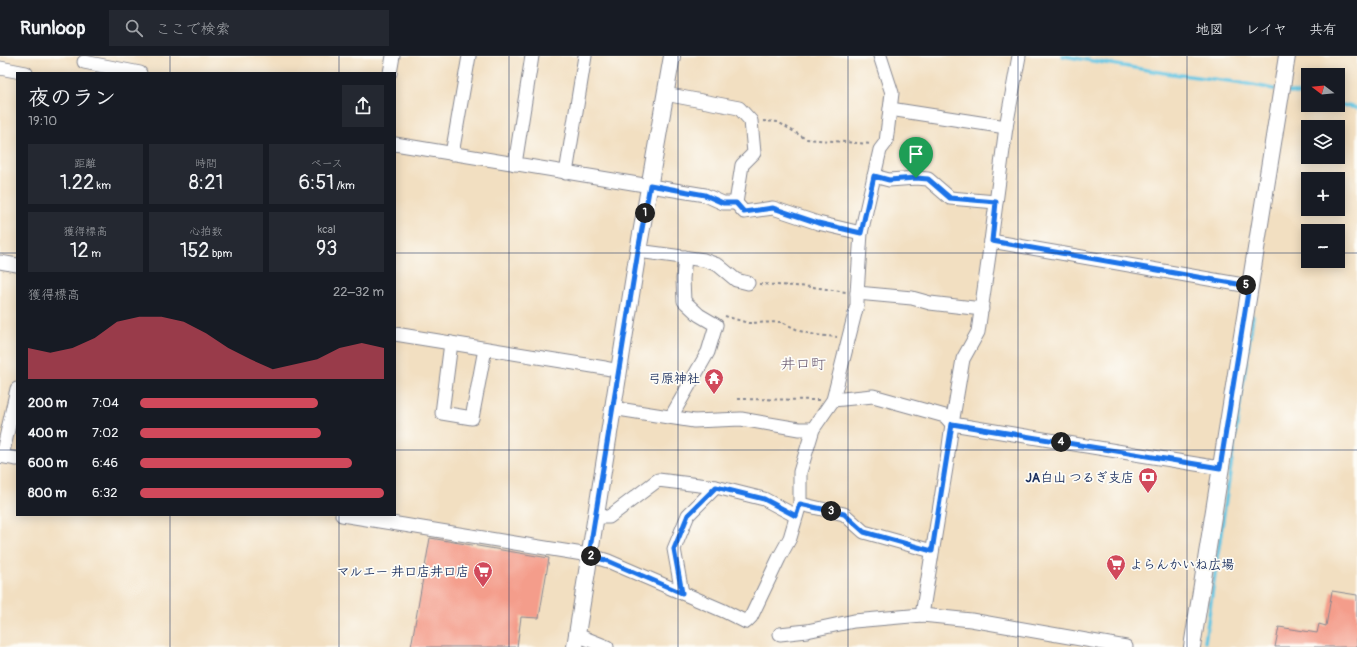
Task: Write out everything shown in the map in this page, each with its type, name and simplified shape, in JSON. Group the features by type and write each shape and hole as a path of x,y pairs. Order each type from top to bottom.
{"street":[{"path":"390,72 393,56"},
{"path":"452,154 469,56"},
{"path":"514,164 532,56"},
{"path":"566,173 585,56"},
{"path":"607,647 576,641 612,408 672,56"},
{"path":"348,516 589,555 608,561 746,622 751,617 790,538 798,510 800,472 814,429 833,400 849,340 857,306 861,233 880,150 886,142 892,93 880,56"},
{"path":"922,615 963,359 978,332 982,309 1006,127 1019,56"},
{"path":"1192,647 1287,56"},
{"path":"84,64 134,72"},
{"path":"0,68 21,72"},
{"path":"665,94 739,108 751,121 754,153 742,165 736,203"},
{"path":"890,109 1006,127"},
{"path":"396,144 705,195 723,203 736,203 744,212 773,208 818,223 861,233"},
{"path":"874,176 889,180 916,178 928,179 950,198 996,202"},
{"path":"992,241 1249,286"},
{"path":"638,251 704,260 718,265 736,280 748,283"},
{"path":"671,417 708,352 716,325 699,315 684,301 683,279 685,257"},
{"path":"0,262 16,265"},
{"path":"857,293 912,298 930,303 982,309"},
{"path":"396,334 619,371"},
{"path":"451,343 442,413 472,418 485,349"},
{"path":"16,393 1,456 16,459"},
{"path":"833,400 873,396 945,416 952,424 1220,468"},
{"path":"612,408 694,421 741,420 799,429 814,429"},
{"path":"595,517 609,517 658,480 716,487 764,499 798,510 844,514 864,532 932,551"},
{"path":"682,593 674,549 688,515 716,487"},
{"path":"780,634 808,631 854,621 922,615 971,620 1126,647"}],"path":[{"path":"751,121 778,122 806,139 870,143 880,150"},
{"path":"748,283 813,287 857,293"},
{"path":"716,325 724,316 748,323 782,322 815,335 834,336 849,340"},
{"path":"738,399 833,400"}],"building":[{"name":"マルエー 井口店井口店","path":"430,538 549,558 539,618 521,617 517,647 411,647"},
{"path":"1332,591 1357,595 1357,647 1275,647 1279,627 1317,633 1319,624 1326,626"}],"waterway":[{"path":"1063,56 1274,89"},
{"path":"1286,91 1301,94"},
{"path":"1345,105 1357,108"},
{"path":"1205,642 1253,316"}],"place":[{"name":"弓原神社","path":"714,395"},
{"name":"JA白山 つるぎ支店","path":"1148,494"},
{"name":"よらんかいね広場","path":"1116,581"},
{"name":"マルエー 井口店井口店","path":"483,588"}],"district":[{"name":"井口町","path":"803,364"}],"route":[{"path":"874,176 889,180 916,178 928,179 950,198 996,202 992,241 1249,286 1220,468 952,424 932,551 864,532 844,514 800,504 796,516 764,499 716,487 688,515 674,549 682,593 608,561 589,555 612,408 650,185 705,195 723,203 736,203 744,212 773,208 798,215 818,223 861,233 874,176"}]}
